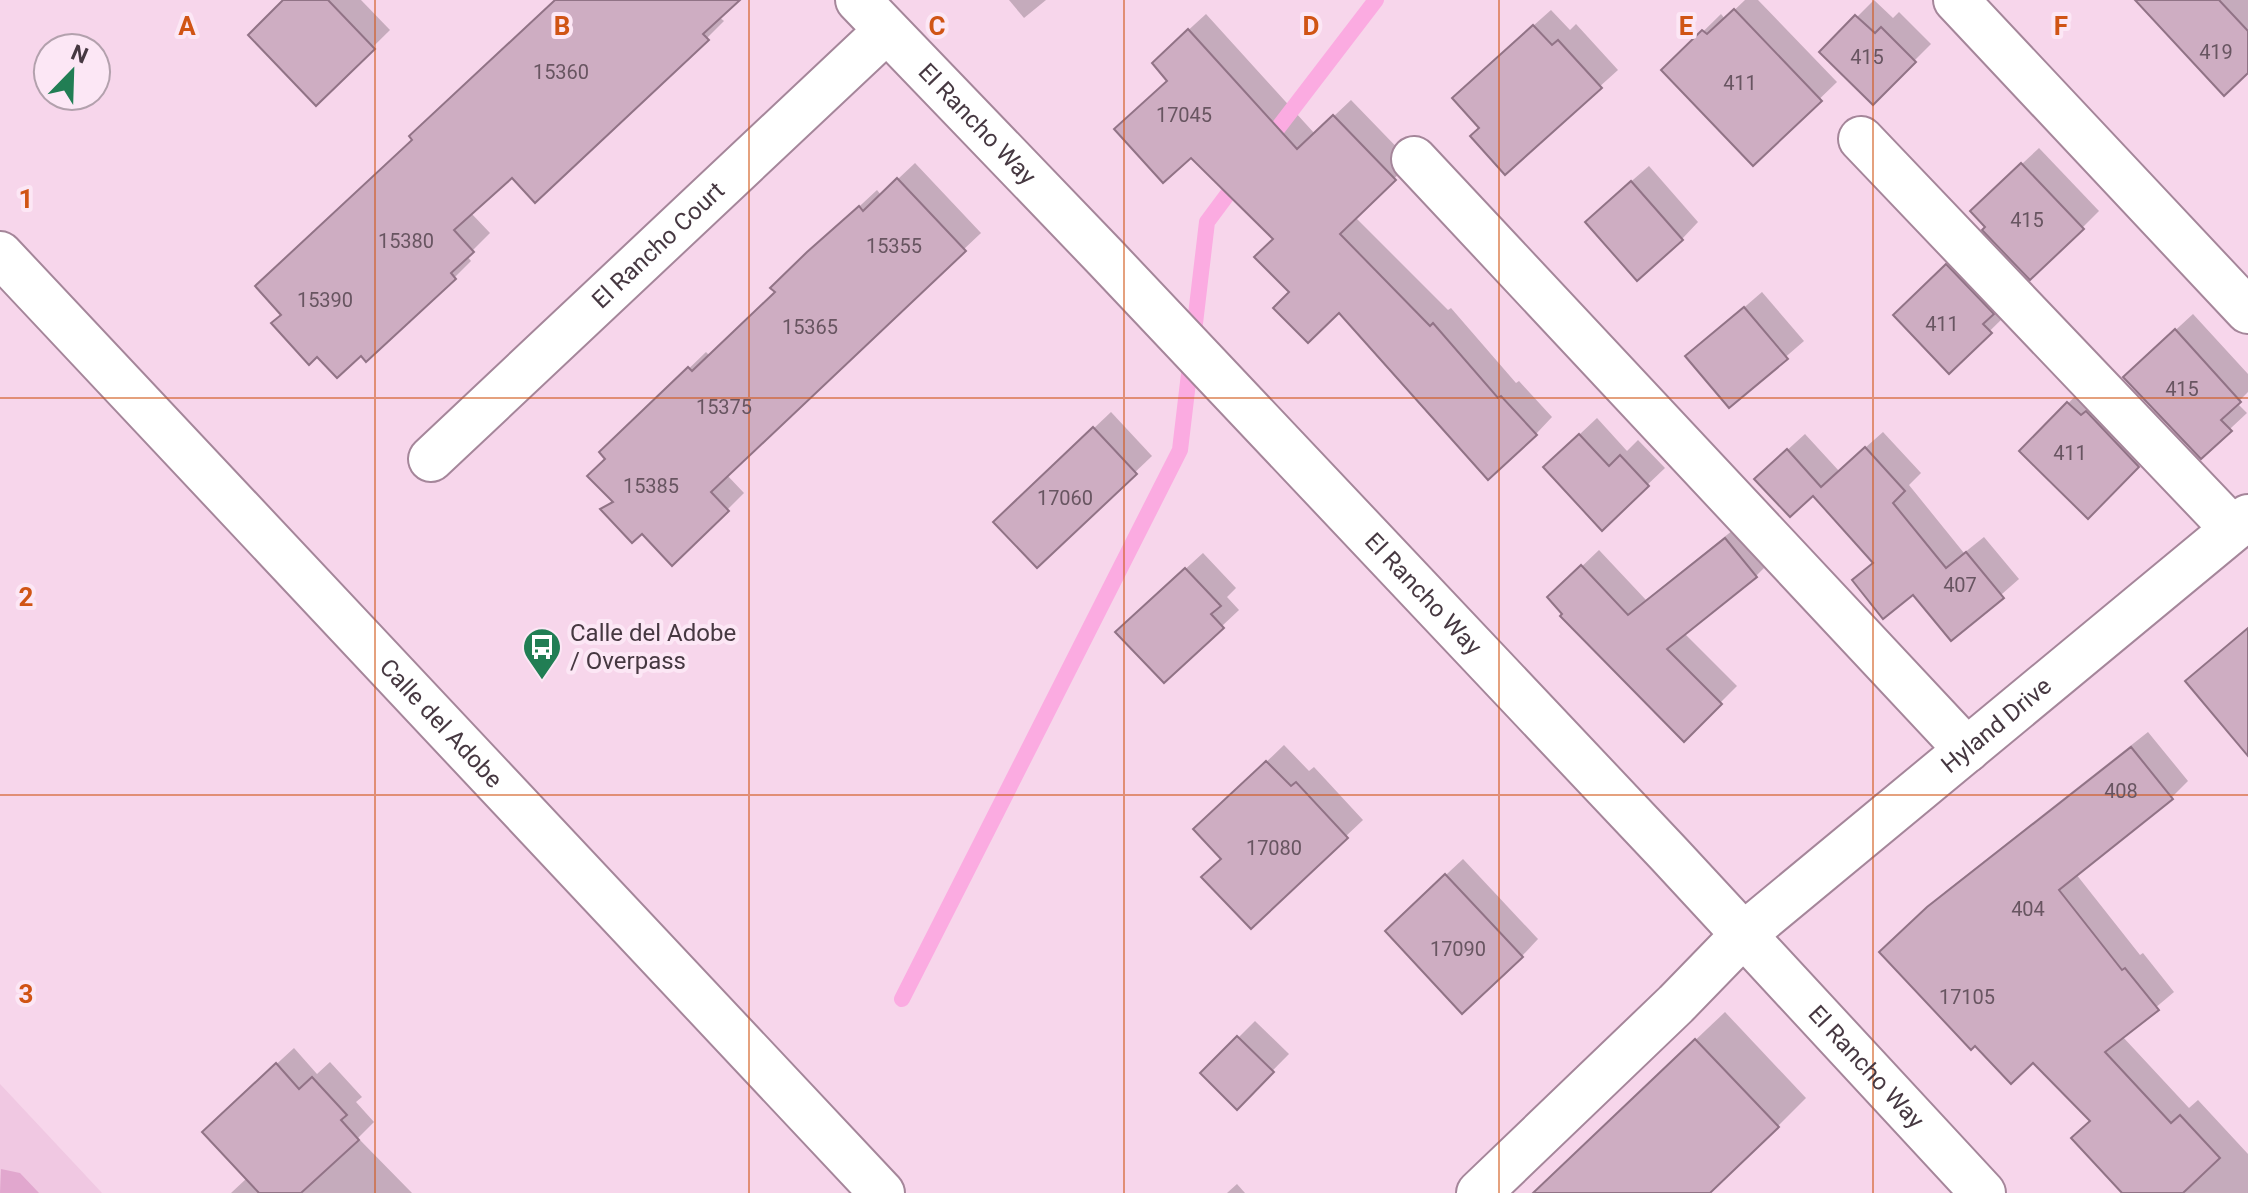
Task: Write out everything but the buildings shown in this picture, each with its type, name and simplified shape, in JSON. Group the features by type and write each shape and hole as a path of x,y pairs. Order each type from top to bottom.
{"street":[{"path":"1956,0 2248,311"},
{"name":"El Rancho Court","path":"431,459 872,15"},
{"name":"El Rancho Way","path":"872,15 1117,269 1983,1193"},
{"path":"1861,139 2241,523"},
{"path":"1414,159 1967,750"},
{"name":"Calle del Adobe","path":"0,254 882,1193"},
{"name":"Hyland Drive","path":"1479,1193 1676,1004 1743,935 2241,523"}],"shaded area":[{"path":"0,1084 102,1193 0,1193"},
{"path":"1,1169 20,1173 39,1193 0,1193"}],"waterway":[{"path":"1265,145 1376,0"},
{"path":"902,999 1180,450 1207,222 1239,179"}],"place":[{"name":"Calle del Adobe / Overpass","path":"542,681"}]}
